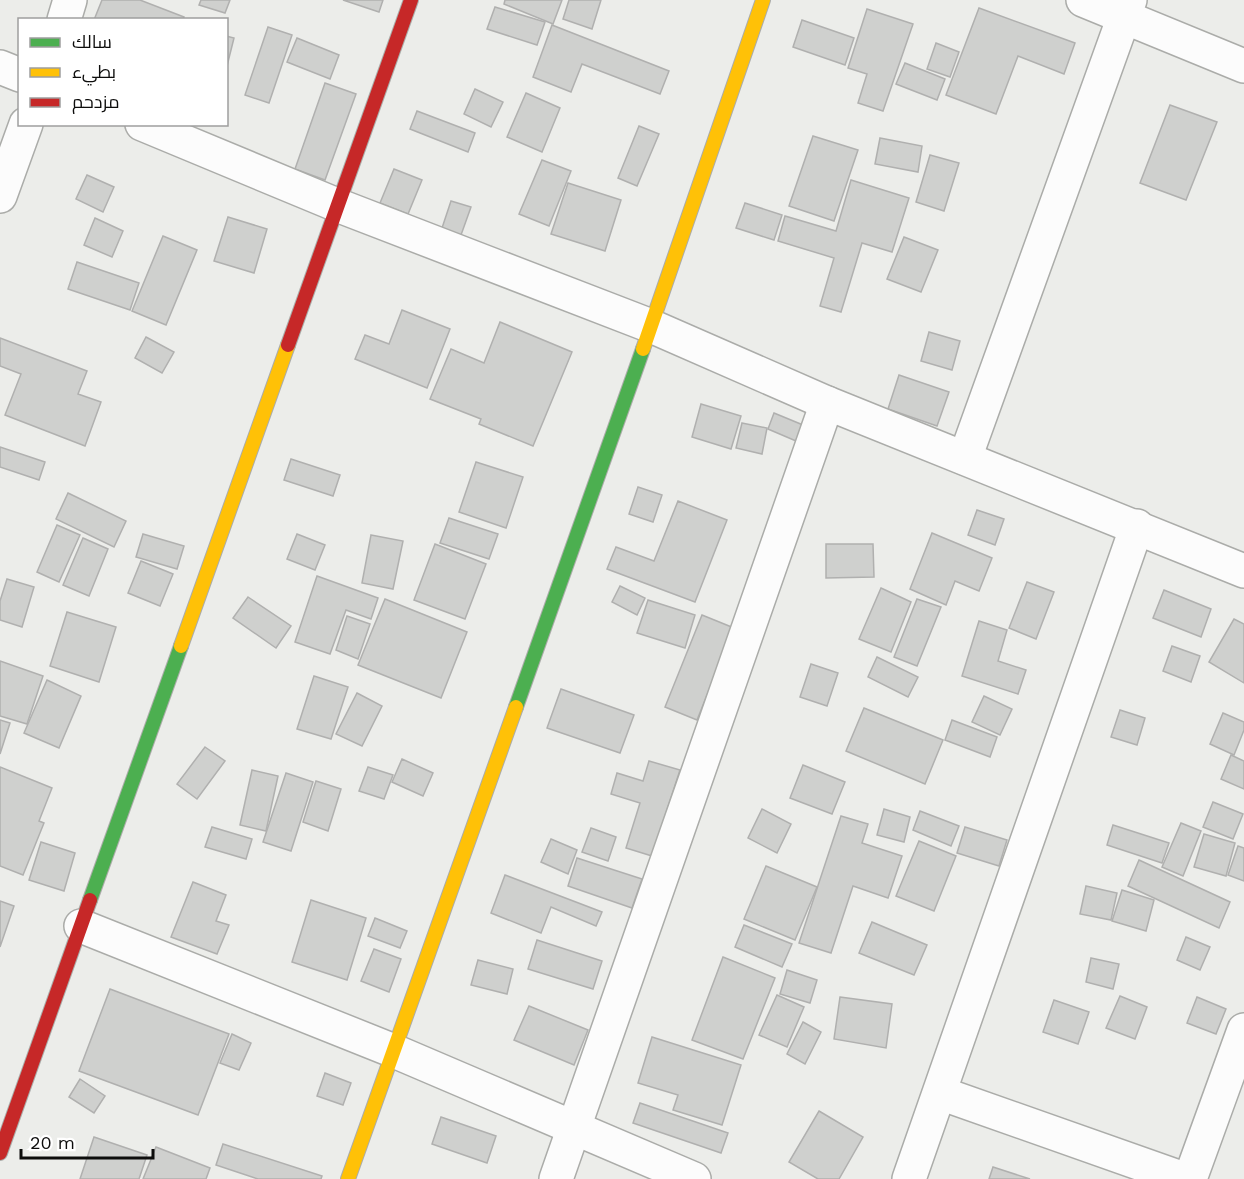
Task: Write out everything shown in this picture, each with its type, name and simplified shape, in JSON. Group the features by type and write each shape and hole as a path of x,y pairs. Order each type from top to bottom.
{"street":[{"path":"65,18 70,0"},
{"path":"0,1153 411,0"},
{"path":"348,1179 651,326 763,0"},
{"path":"1083,0 1127,8 1244,66"},
{"path":"965,458 1127,8"},
{"path":"0,67 18,74"},
{"path":"0,196 25,126"},
{"path":"147,126 336,206 651,326 827,403 1244,571"},
{"path":"556,1179 827,403"},
{"path":"909,1179 1137,526"},
{"path":"81,926 394,1051 694,1179"},
{"path":"1190,1179 1244,1030"},
{"path":"940,1093 1184,1179"}],"building":[{"path":"102,0 140,0 184,17 184,18 95,18"},
{"path":"201,0 230,0 225,13 199,5"},
{"path":"343,0 383,0 379,12"},
{"path":"505,0 562,0 553,24 504,4"},
{"path":"569,0 601,0 592,29 563,19"},
{"path":"495,7 545,22 537,45 487,29"},
{"path":"979,8 1075,43 1064,74 1018,56 996,114 946,95"},
{"path":"867,9 913,24 883,111 858,103 867,74 848,68"},
{"path":"802,20 854,38 845,65 793,47"},
{"path":"552,25 669,71 660,94 582,64 571,92 533,77"},
{"path":"268,27 292,35 269,103 245,95"},
{"path":"228,36 234,38 228,62"},
{"path":"297,38 339,55 330,79 287,62"},
{"path":"936,43 959,52 950,77 927,69"},
{"path":"905,63 945,79 937,100 896,84"},
{"path":"325,83 356,94 325,180 295,169"},
{"path":"475,89 503,102 491,127 464,114"},
{"path":"526,93 560,108 542,152 507,137"},
{"path":"1170,105 1217,122 1186,200 1140,183"},
{"path":"417,111 475,133 468,152 410,129"},
{"path":"639,126 659,134 637,186 618,178"},
{"path":"813,136 858,150 834,221 789,206"},
{"path":"880,138 922,146 918,172 875,164"},
{"path":"930,155 959,163 944,211 916,202"},
{"path":"542,160 571,171 549,226 519,214"},
{"path":"394,169 422,180 408,214 380,203"},
{"path":"87,175 114,187 103,212 76,199"},
{"path":"851,180 909,198 892,252 862,243 841,312 820,306 834,258 778,241 785,216 836,231"},
{"path":"568,183 621,200 605,251 551,234"},
{"path":"451,201 471,207 461,235 442,228"},
{"path":"745,203 782,215 774,240 736,228"},
{"path":"228,217 267,229 254,273 214,261"},
{"path":"95,218 123,231 112,257 84,245"},
{"path":"163,236 197,250 166,325 132,311"},
{"path":"904,237 938,250 921,292 887,279"},
{"path":"77,262 139,283 130,310 68,289"},
{"path":"402,310 450,329 427,388 355,359 365,335 389,344"},
{"path":"500,322 572,352 533,446 479,424 481,419 430,399 451,349 484,363"},
{"path":"929,332 960,341 952,370 921,361"},
{"path":"146,337 174,352 162,373 135,358"},
{"path":"0,338 87,371 78,394 101,402 85,446 5,415 21,374 0,366"},
{"path":"899,375 949,392 937,426 888,409"},
{"path":"701,404 741,416 731,449 692,437"},
{"path":"774,413 803,425 796,441 768,429"},
{"path":"742,423 767,428 762,454 736,448"},
{"path":"0,447 45,462 39,480 0,467"},
{"path":"291,459 340,475 333,496 284,480"},
{"path":"476,462 523,477 506,528 459,512"},
{"path":"638,487 662,495 653,522 629,514"},
{"path":"68,493 126,521 114,547 56,519"},
{"path":"678,501 727,520 695,602 607,569 616,547 654,561"},
{"path":"977,510 1004,519 995,545 968,535"},
{"path":"449,518 498,534 489,559 440,543"},
{"path":"57,525 80,535 59,582 37,572"},
{"path":"932,533 992,558 979,591 955,581 946,605 910,589"},
{"path":"143,534 184,546 177,569 136,557"},
{"path":"297,534 325,545 315,570 287,559"},
{"path":"371,535 403,541 393,589 362,583"},
{"path":"83,538 108,549 89,596 63,585"},
{"path":"435,544 486,564 465,619 414,600"},
{"path":"826,544 873,544 874,577 826,578"},
{"path":"141,561 173,574 160,606 128,593"},
{"path":"317,576 378,598 371,619 346,610 330,654 295,642"},
{"path":"7,579 34,587 22,627 0,620 0,601"},
{"path":"1027,582 1054,592 1036,639 1009,628"},
{"path":"620,586 645,598 637,615 612,602"},
{"path":"881,588 911,602 891,652 859,639"},
{"path":"1164,590 1211,609 1201,637 1153,618"},
{"path":"248,597 291,626 276,648 233,618"},
{"path":"385,599 467,632 441,698 358,665"},
{"path":"917,599 941,607 917,666 894,657"},
{"path":"648,600 695,615 685,648 637,633"},
{"path":"67,612 116,627 99,682 50,666"},
{"path":"702,615 734,628 697,720 665,707"},
{"path":"347,616 370,624 358,659 336,650"},
{"path":"1234,619 1244,624 1244,683 1209,662"},
{"path":"979,621 1007,630 998,661 1026,670 1018,694 962,676"},
{"path":"1172,646 1200,656 1191,682 1163,671"},
{"path":"877,657 918,677 908,697 868,677"},
{"path":"0,661 43,676 27,724 0,716"},
{"path":"811,664 838,673 827,706 800,697"},
{"path":"314,676 348,687 331,739 297,729"},
{"path":"47,680 81,696 59,748 24,733"},
{"path":"561,689 634,715 620,753 547,728"},
{"path":"357,693 382,706 362,746 336,734"},
{"path":"984,696 1012,709 1000,735 972,722"},
{"path":"864,708 943,740 925,784 846,751"},
{"path":"1120,710 1145,718 1137,745 1111,737"},
{"path":"1223,713 1244,722 1244,730 1234,755 1210,744"},
{"path":"0,720 10,723 0,754"},
{"path":"952,720 997,737 990,757 945,740"},
{"path":"205,747 225,761 197,799 177,784"},
{"path":"1231,755 1244,761 1244,789 1221,779"},
{"path":"402,759 433,773 423,796 392,782"},
{"path":"649,761 680,770 652,856 626,848 640,803 611,794 617,773 643,781"},
{"path":"803,765 845,782 832,814 790,798"},
{"path":"0,767 52,788 39,821 44,823 23,875 0,866"},
{"path":"368,767 393,775 384,799 359,791"},
{"path":"252,770 278,776 266,831 240,825"},
{"path":"286,773 313,782 291,851 263,842"},
{"path":"316,781 341,789 328,831 303,822"},
{"path":"1213,802 1243,814 1233,839 1203,827"},
{"path":"762,809 791,824 777,853 748,838"},
{"path":"884,809 910,817 904,842 877,835"},
{"path":"920,811 959,826 951,846 913,830"},
{"path":"841,816 868,824 862,843 902,856 888,898 853,886 831,953 799,943"},
{"path":"1181,823 1201,831 1183,876 1162,867"},
{"path":"1113,825 1169,843 1162,863 1107,845"},
{"path":"212,827 252,839 246,859 205,847"},
{"path":"965,827 1007,840 999,866 957,853"},
{"path":"591,828 616,837 608,861 582,852"},
{"path":"1204,834 1235,843 1226,876 1194,867"},
{"path":"551,839 577,850 568,874 541,862"},
{"path":"919,841 956,856 934,911 896,896"},
{"path":"41,842 75,853 64,891 29,880"},
{"path":"1238,846 1244,848 1244,881 1228,875"},
{"path":"577,858 642,879 632,908 568,886"},
{"path":"1139,860 1230,902 1219,928 1128,886"},
{"path":"766,866 817,887 795,940 744,919"},
{"path":"505,875 602,912 596,926 551,907 541,933 491,913"},
{"path":"193,882 226,895 216,921 229,925 217,954 171,937"},
{"path":"1086,886 1117,893 1111,920 1080,914"},
{"path":"1122,890 1154,900 1146,931 1112,921"},
{"path":"311,900 366,918 347,980 292,962"},
{"path":"0,901 14,906 0,947"},
{"path":"375,918 407,931 400,948 368,936"},
{"path":"872,922 927,945 914,975 859,953"},
{"path":"744,925 792,944 782,967 735,947"},
{"path":"1186,937 1210,947 1200,970 1177,960"},
{"path":"537,940 602,961 593,989 528,969"},
{"path":"374,949 401,959 389,992 361,981"},
{"path":"723,957 775,978 743,1059 692,1040"},
{"path":"1091,958 1119,964 1113,989 1086,982"},
{"path":"478,960 513,969 507,994 471,985"},
{"path":"787,970 817,980 810,1003 780,994"},
{"path":"110,989 229,1034 198,1115 79,1071"},
{"path":"777,995 804,1007 787,1047 759,1035"},
{"path":"1120,996 1147,1007 1135,1039 1106,1028"},
{"path":"840,997 892,1004 886,1048 834,1039"},
{"path":"1197,997 1226,1009 1216,1034 1187,1023"},
{"path":"1054,1000 1089,1012 1078,1044 1043,1032"},
{"path":"529,1006 588,1030 574,1065 514,1040"},
{"path":"803,1022 821,1032 805,1064 787,1054"},
{"path":"232,1034 251,1043 239,1070 220,1063"},
{"path":"652,1037 741,1065 722,1125 673,1110 678,1095 638,1083"},
{"path":"325,1073 351,1083 343,1105 317,1096"},
{"path":"80,1079 105,1096 94,1113 69,1097"},
{"path":"640,1103 728,1133 721,1153 633,1123"},
{"path":"819,1111 863,1137 839,1179 818,1179 789,1162"},
{"path":"441,1117 496,1136 487,1163 432,1144"},
{"path":"94,1137 147,1155 139,1179 80,1179"},
{"path":"223,1144 322,1176 321,1179 258,1179 216,1165"},
{"path":"156,1147 210,1168 206,1179 143,1179"},
{"path":"993,1167 1030,1179 989,1179"}],"traffic: fast":[{"path":"516,707 643,349"},
{"path":"90,900 181,646"}],"traffic: slow":[{"path":"643,349 763,0"},
{"path":"181,646 288,345"},
{"path":"348,1179 516,707"}],"traffic: jam":[{"path":"288,345 411,0"},
{"path":"0,1153 90,900"}]}
